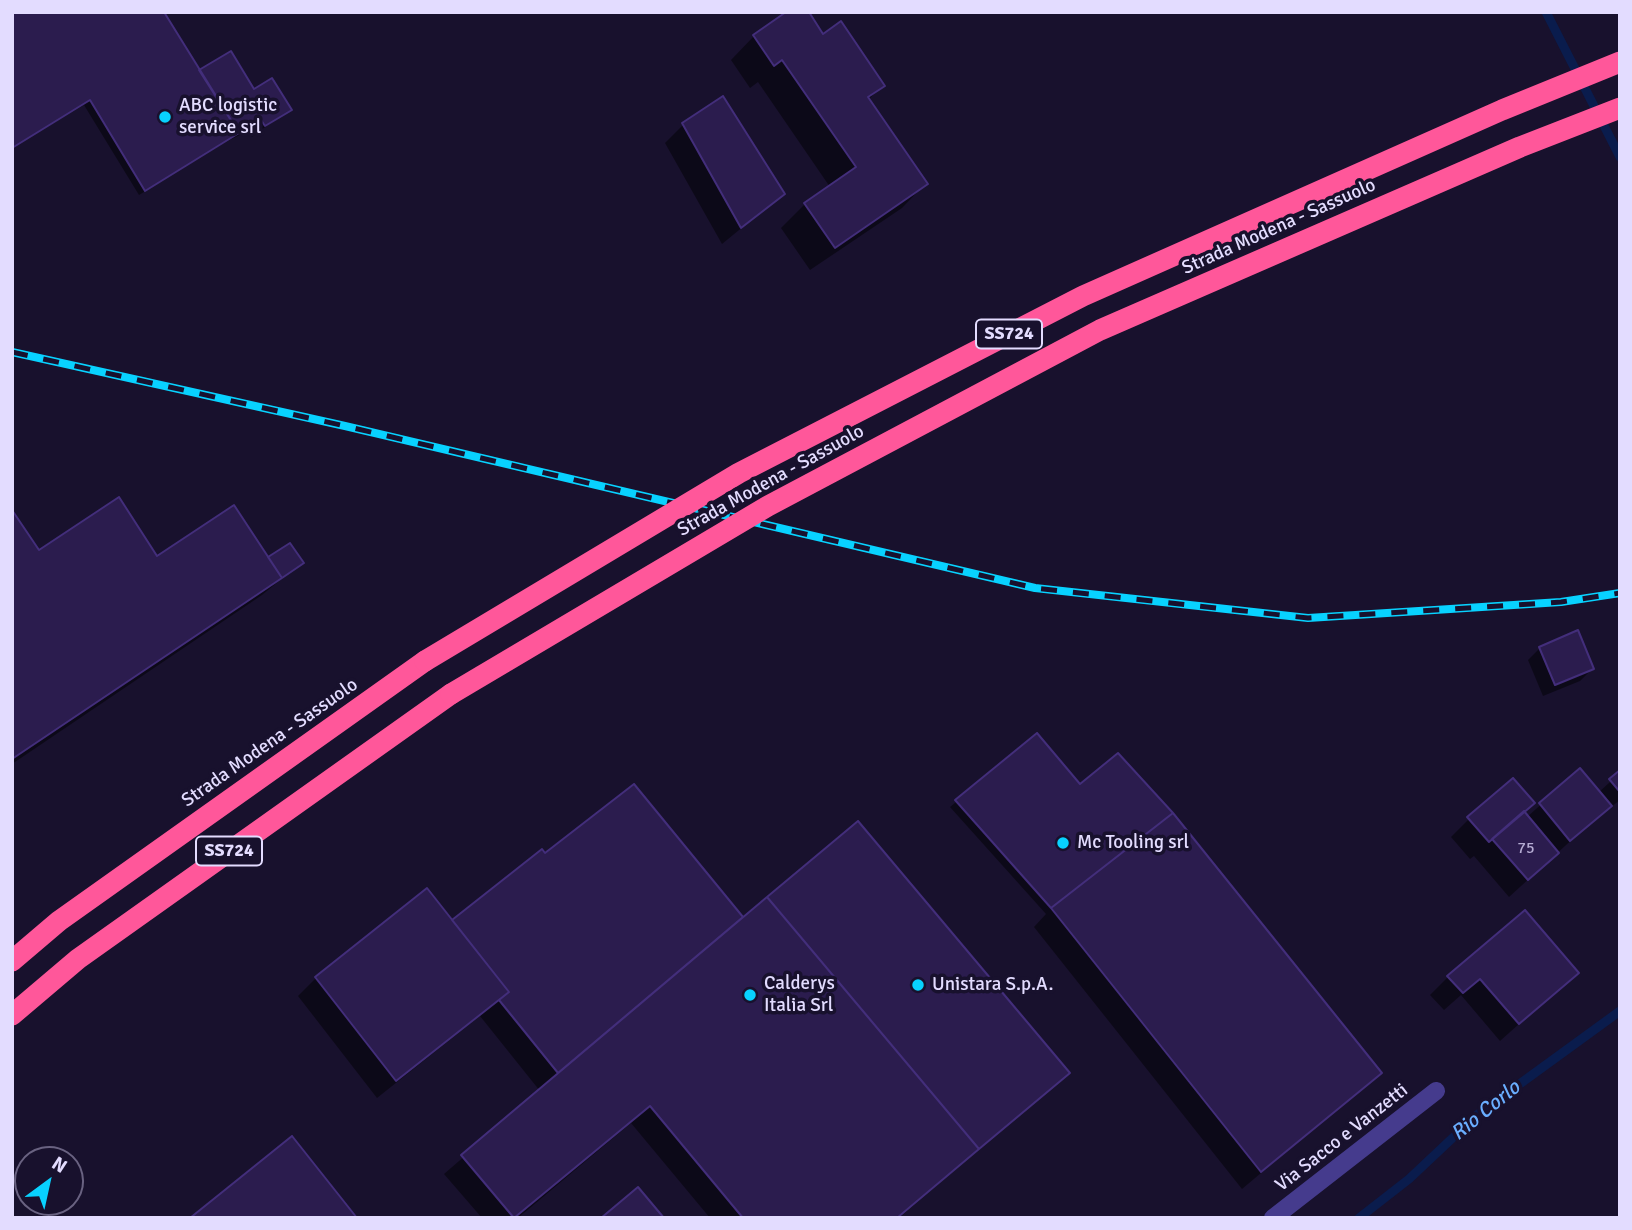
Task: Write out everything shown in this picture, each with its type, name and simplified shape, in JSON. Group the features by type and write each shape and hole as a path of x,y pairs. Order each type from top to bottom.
{"highway":[{"name":"Strada Modena - Sassuolo","path":"12,961 59,921 425,661 739,473 1083,296 1502,110 1620,62"},
{"name":"Strada Modena - Sassuolo","path":"12,1015 78,959 451,694 768,506 1100,330 1507,153 1620,108"}],"street":[{"name":"Via Sacco e Vanzetti","path":"1273,1218 1436,1091"}],"building":[{"name":"ABC logistic service srl","path":"12,12 164,12 239,133 145,191 90,100 12,148"},
{"path":"786,12 809,12 823,34 841,21 885,86 868,97 928,184 835,248 804,203 856,167 782,60 774,66 753,35"},
{"path":"231,51 254,89 272,78 292,110 265,126 261,120 239,133 199,70"},
{"path":"723,96 785,194 741,228 682,123"},
{"path":"119,497 157,556 234,505 282,578 12,759 12,510 39,550"},
{"path":"290,543 304,563 282,578 268,557"},
{"path":"1578,630 1594,669 1555,685 1539,647"},
{"name":"Mc Tooling srl","path":"1037,733 1080,784 1118,753 1173,813 1051,908 955,800"},
{"path":"1580,768 1612,806 1570,841 1539,803"},
{"path":"1620,770 1620,792 1609,779"},
{"path":"1513,778 1535,803 1489,842 1467,817"},
{"name":"Calderys Italia Srl","path":"634,784 743,917 558,1073 499,1000 509,992 452,920 542,849 545,853"},
{"path":"1524,811 1559,853 1528,880 1492,839"},
{"path":"1173,813 1382,1073 1261,1172 1051,908"},
{"name":"Unistara S.p.A.","path":"858,821 1070,1073 979,1149 767,897"},
{"path":"427,888 509,992 396,1081 315,977"},
{"name":"Calderys Italia Srl","path":"767,897 979,1149 897,1218 743,1218 650,1106 514,1218 461,1155"},
{"path":"1525,910 1579,973 1519,1024 1480,979 1463,993 1447,976"},
{"path":"292,1136 357,1218 190,1218"},
{"path":"638,1187 664,1218 601,1218"}],"waterway":[{"path":"1546,12 1620,157"},
{"name":"Rio Corlo","path":"1359,1218 1409,1179 1477,1115 1620,1011"}],"railway":[{"path":"12,352 345,426 1035,588 1308,618 1561,602 1620,593"}],"place":[{"name":"ABC logistic service srl","path":"165,117"},
{"name":"Mc Tooling srl","path":"1063,843"},
{"name":"Unistara S.p.A.","path":"918,985"},
{"name":"Calderys Italia Srl","path":"750,995"}]}
